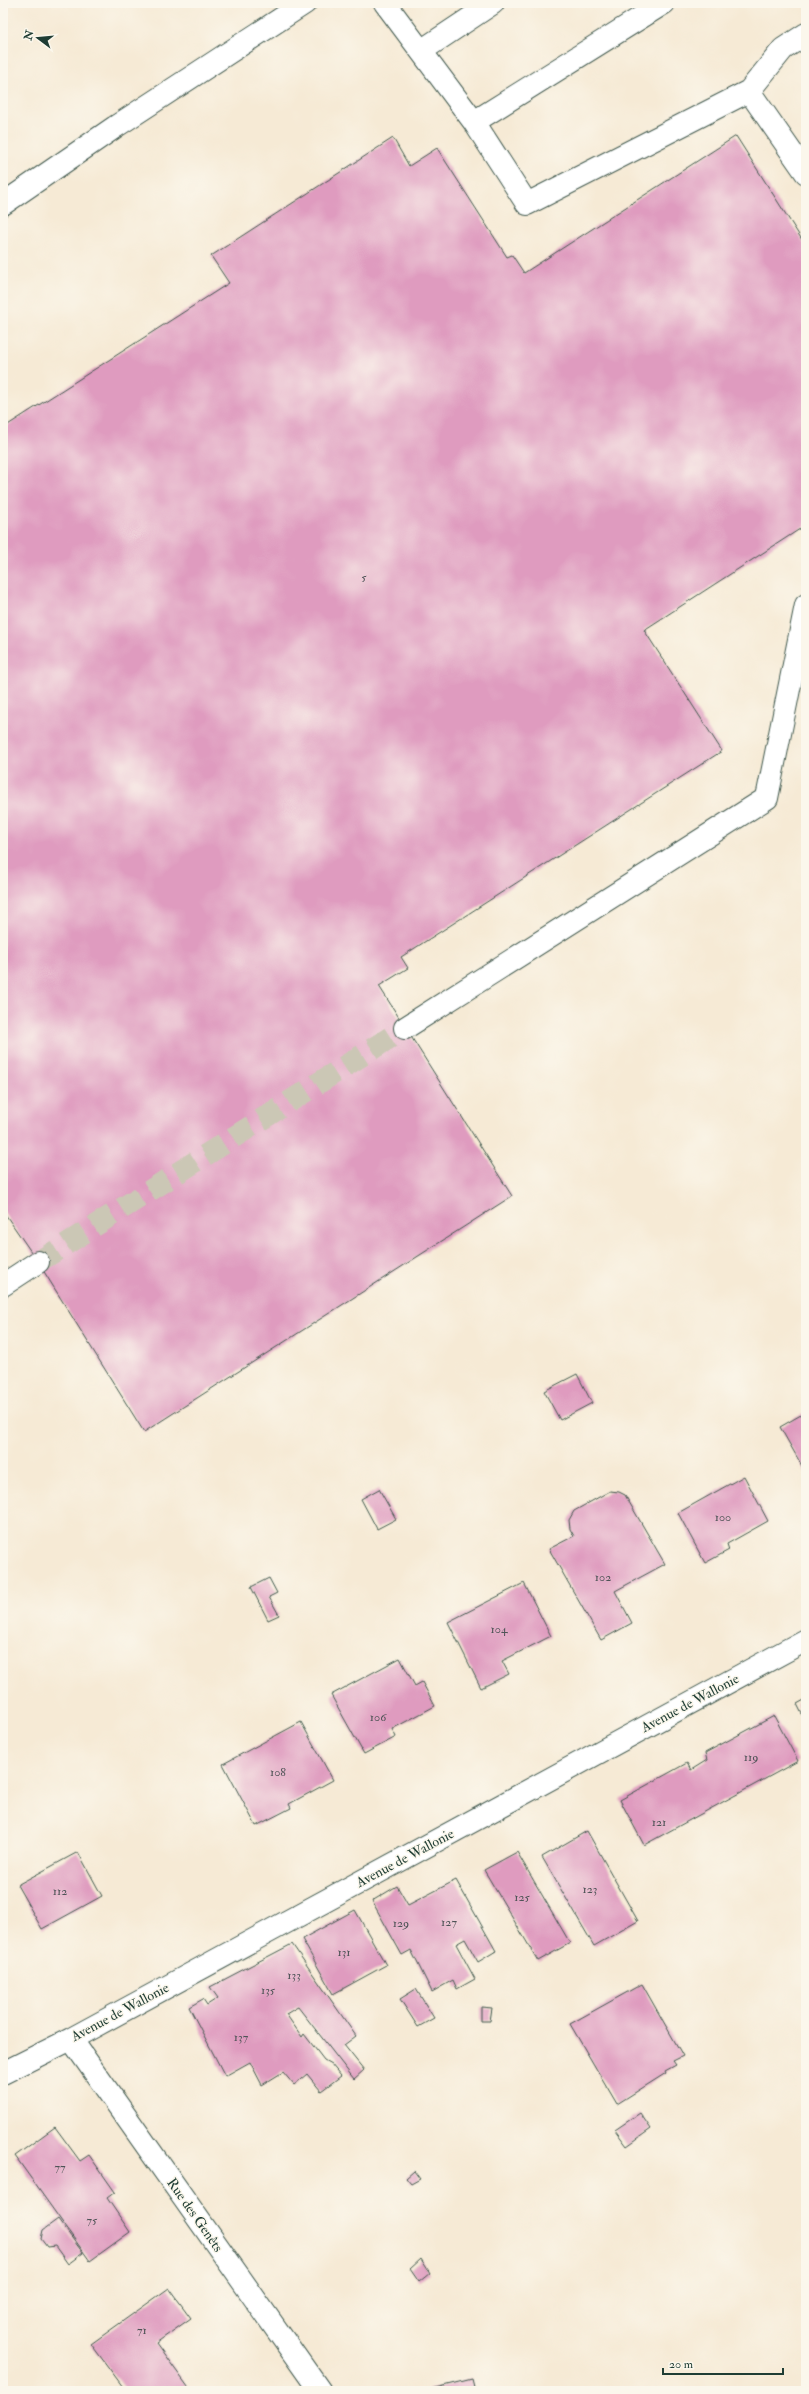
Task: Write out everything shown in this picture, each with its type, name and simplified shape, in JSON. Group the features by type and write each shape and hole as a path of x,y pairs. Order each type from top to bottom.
{"street":[{"path":"3,204 115,127 305,3"},
{"path":"385,3 474,122 527,204 749,92 783,49 806,34"},
{"path":"421,51 493,3"},
{"path":"474,122 664,3"},
{"path":"749,92 806,173"},
{"path":"405,1028 767,798 806,605"},
{"path":"3,1285 38,1262"},
{"name":"Avenue de Wallonie","path":"3,2073 71,2039 806,1640"},
{"name":"Rue des Genêts","path":"71,2039 320,2391"}],"building":[{"path":"736,136 806,246 806,525 644,630 722,751 401,957 408,968 379,986 512,1196 144,1432 38,1262 3,1211 3,428 229,283 211,256 393,138 409,166 437,148 507,257 512,255 524,273"},
{"path":"577,1374 592,1403 560,1420 544,1391"},
{"path":"806,1412 806,1473 780,1427"},
{"path":"744,1476 768,1521 727,1544 729,1550 705,1563 678,1513"},
{"path":"379,1489 396,1519 377,1529 361,1499"},
{"path":"610,1491 619,1492 625,1495 665,1564 615,1591 632,1623 601,1640 549,1549 574,1536 570,1529 569,1520 574,1511"},
{"path":"269,1578 277,1593 269,1597 279,1615 268,1620 251,1587"},
{"path":"524,1583 551,1636 502,1661 509,1674 481,1688 448,1622"},
{"path":"400,1658 415,1686 422,1682 435,1706 392,1729 396,1737 364,1754 331,1695"},
{"path":"806,1699 806,1722 797,1704"},
{"path":"774,1716 798,1761 644,1845 620,1800 687,1763 691,1770 707,1760 705,1753"},
{"path":"301,1722 333,1780 289,1804 291,1808 256,1826 223,1764"},
{"path":"587,1831 638,1921 594,1946 542,1857"},
{"path":"78,1852 102,1896 42,1929 17,1885"},
{"path":"517,1852 570,1943 538,1961 484,1870"},
{"path":"456,1880 496,1951 478,1962 465,1939 456,1944 475,1979 457,1989 453,1980 432,1992 411,1950 402,1955 372,1901 397,1886 408,1905"},
{"path":"355,1910 386,1965 333,1994 302,1939"},
{"path":"292,1944 356,2036 344,2045 364,2070 354,2079 298,2007 286,2014 302,2037 304,2034 324,2060 331,2064 341,2076 321,2091 307,2074 294,2085 283,2072 262,2085 250,2062 225,2076 189,2007 203,1999 207,2005 218,1998 210,1987"},
{"path":"642,1984 683,2056 673,2061 676,2065 665,2071 666,2073 617,2104 570,2024"},
{"path":"416,1989 434,2018 418,2027 400,1999"},
{"path":"481,2007 492,2008 490,2021 481,2021"},
{"path":"640,2113 651,2129 627,2146 615,2130"},
{"path":"55,2127 80,2161 89,2155 115,2192 107,2198 130,2232 90,2261 15,2156"},
{"path":"414,2171 420,2179 411,2184 406,2178"},
{"path":"58,2219 83,2253 68,2264 55,2246 47,2247 41,2239 43,2230"},
{"path":"421,2259 430,2273 419,2282 410,2269"},
{"path":"169,2288 191,2318 156,2343 191,2391 126,2391 91,2344"},
{"path":"472,2379 475,2391 428,2391 428,2390"}],"tunnel":[{"path":"38,1262 405,1028"}]}
